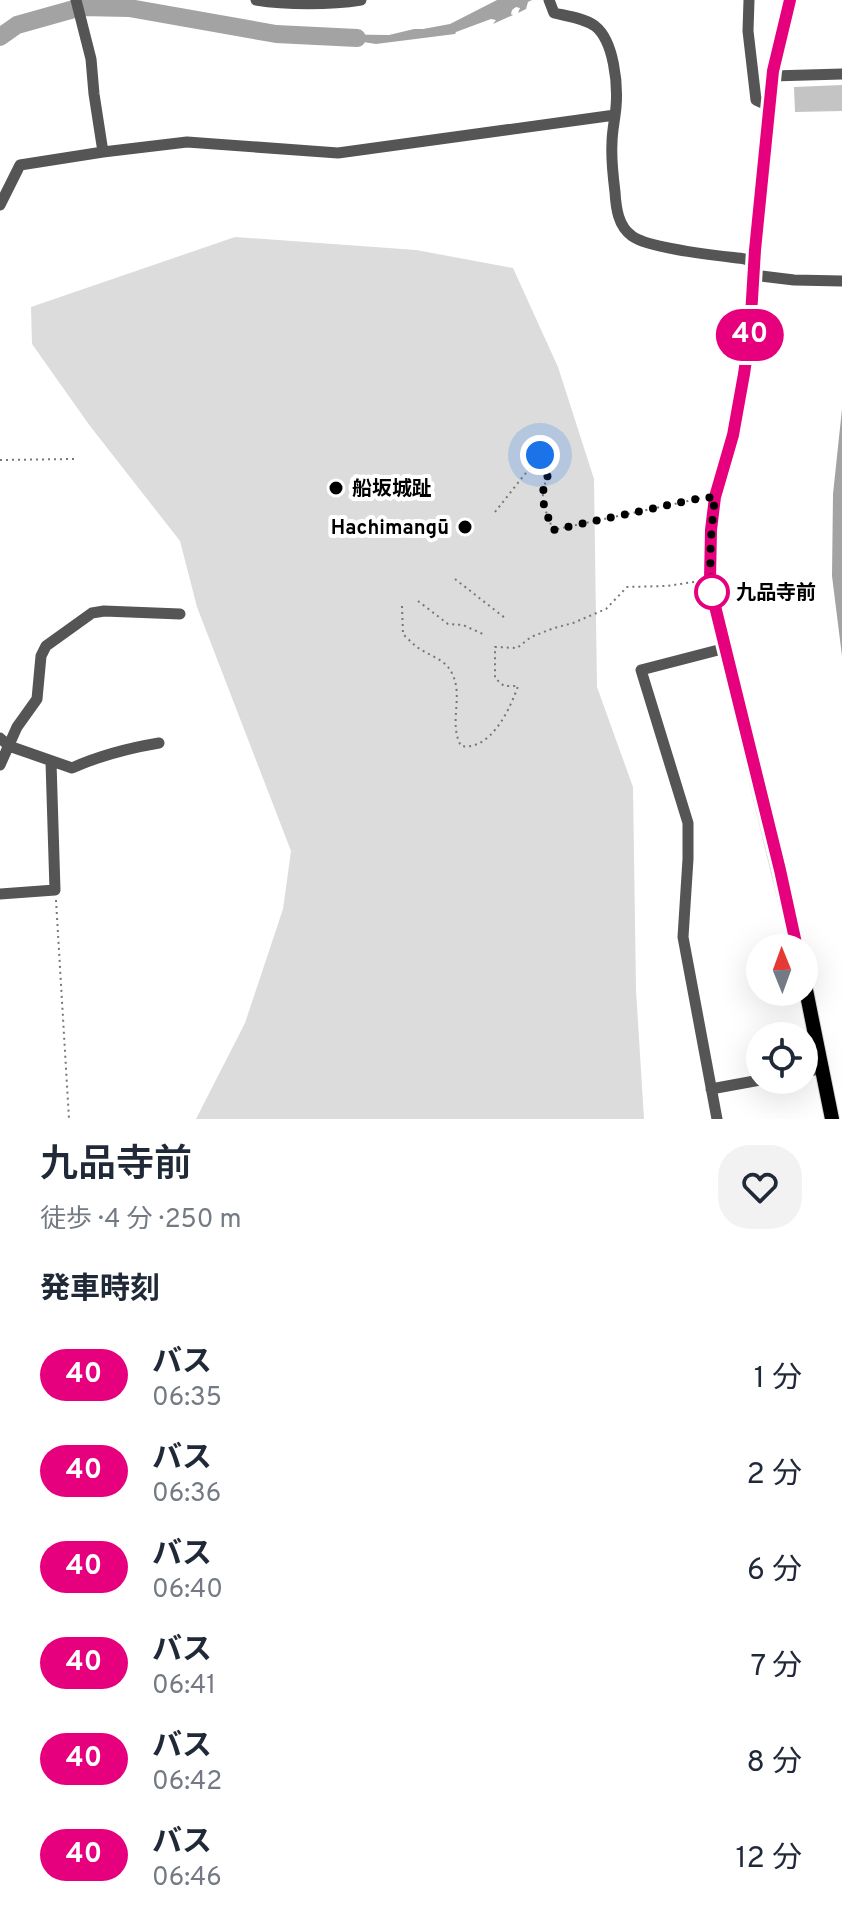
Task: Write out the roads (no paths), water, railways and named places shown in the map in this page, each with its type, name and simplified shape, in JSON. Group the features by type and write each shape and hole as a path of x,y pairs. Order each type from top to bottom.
{"main road":[{"path":"790,0 772,76 750,332 733,435 715,497 710,579 794,934"},
{"path":"810,1006 832,1119"}],"street":[{"path":"76,0 91,59 103,152"},
{"path":"256,0 272,3 361,0"},
{"path":"549,0 554,13 595,26 612,55 616,108 612,144 616,208 629,235 639,241 689,252 745,259 754,269 794,280 842,281"},
{"path":"749,0 748,31 756,100 769,106"},
{"path":"772,76 842,74"},
{"path":"0,205 20,165 103,152 187,142 338,153 615,115"},
{"path":"0,765 4,742 37,699 41,656 52,640 92,613 180,614"},
{"path":"717,1119 683,937 688,823 641,670 726,648"},
{"path":"4,742 72,768 94,758 159,743"},
{"path":"0,894 55,890 51,762"},
{"path":"818,1069 823,1068"},
{"path":"711,1089 746,1083"}],"waterway":[{"path":"0,37 17,25 81,7 129,8 276,34 357,38"}],"place":[{"name":"船坂城趾","path":"336,488"},
{"name":"Hachimangū","path":"465,527"},
{"name":"九品寺前","path":"712,592"}]}
